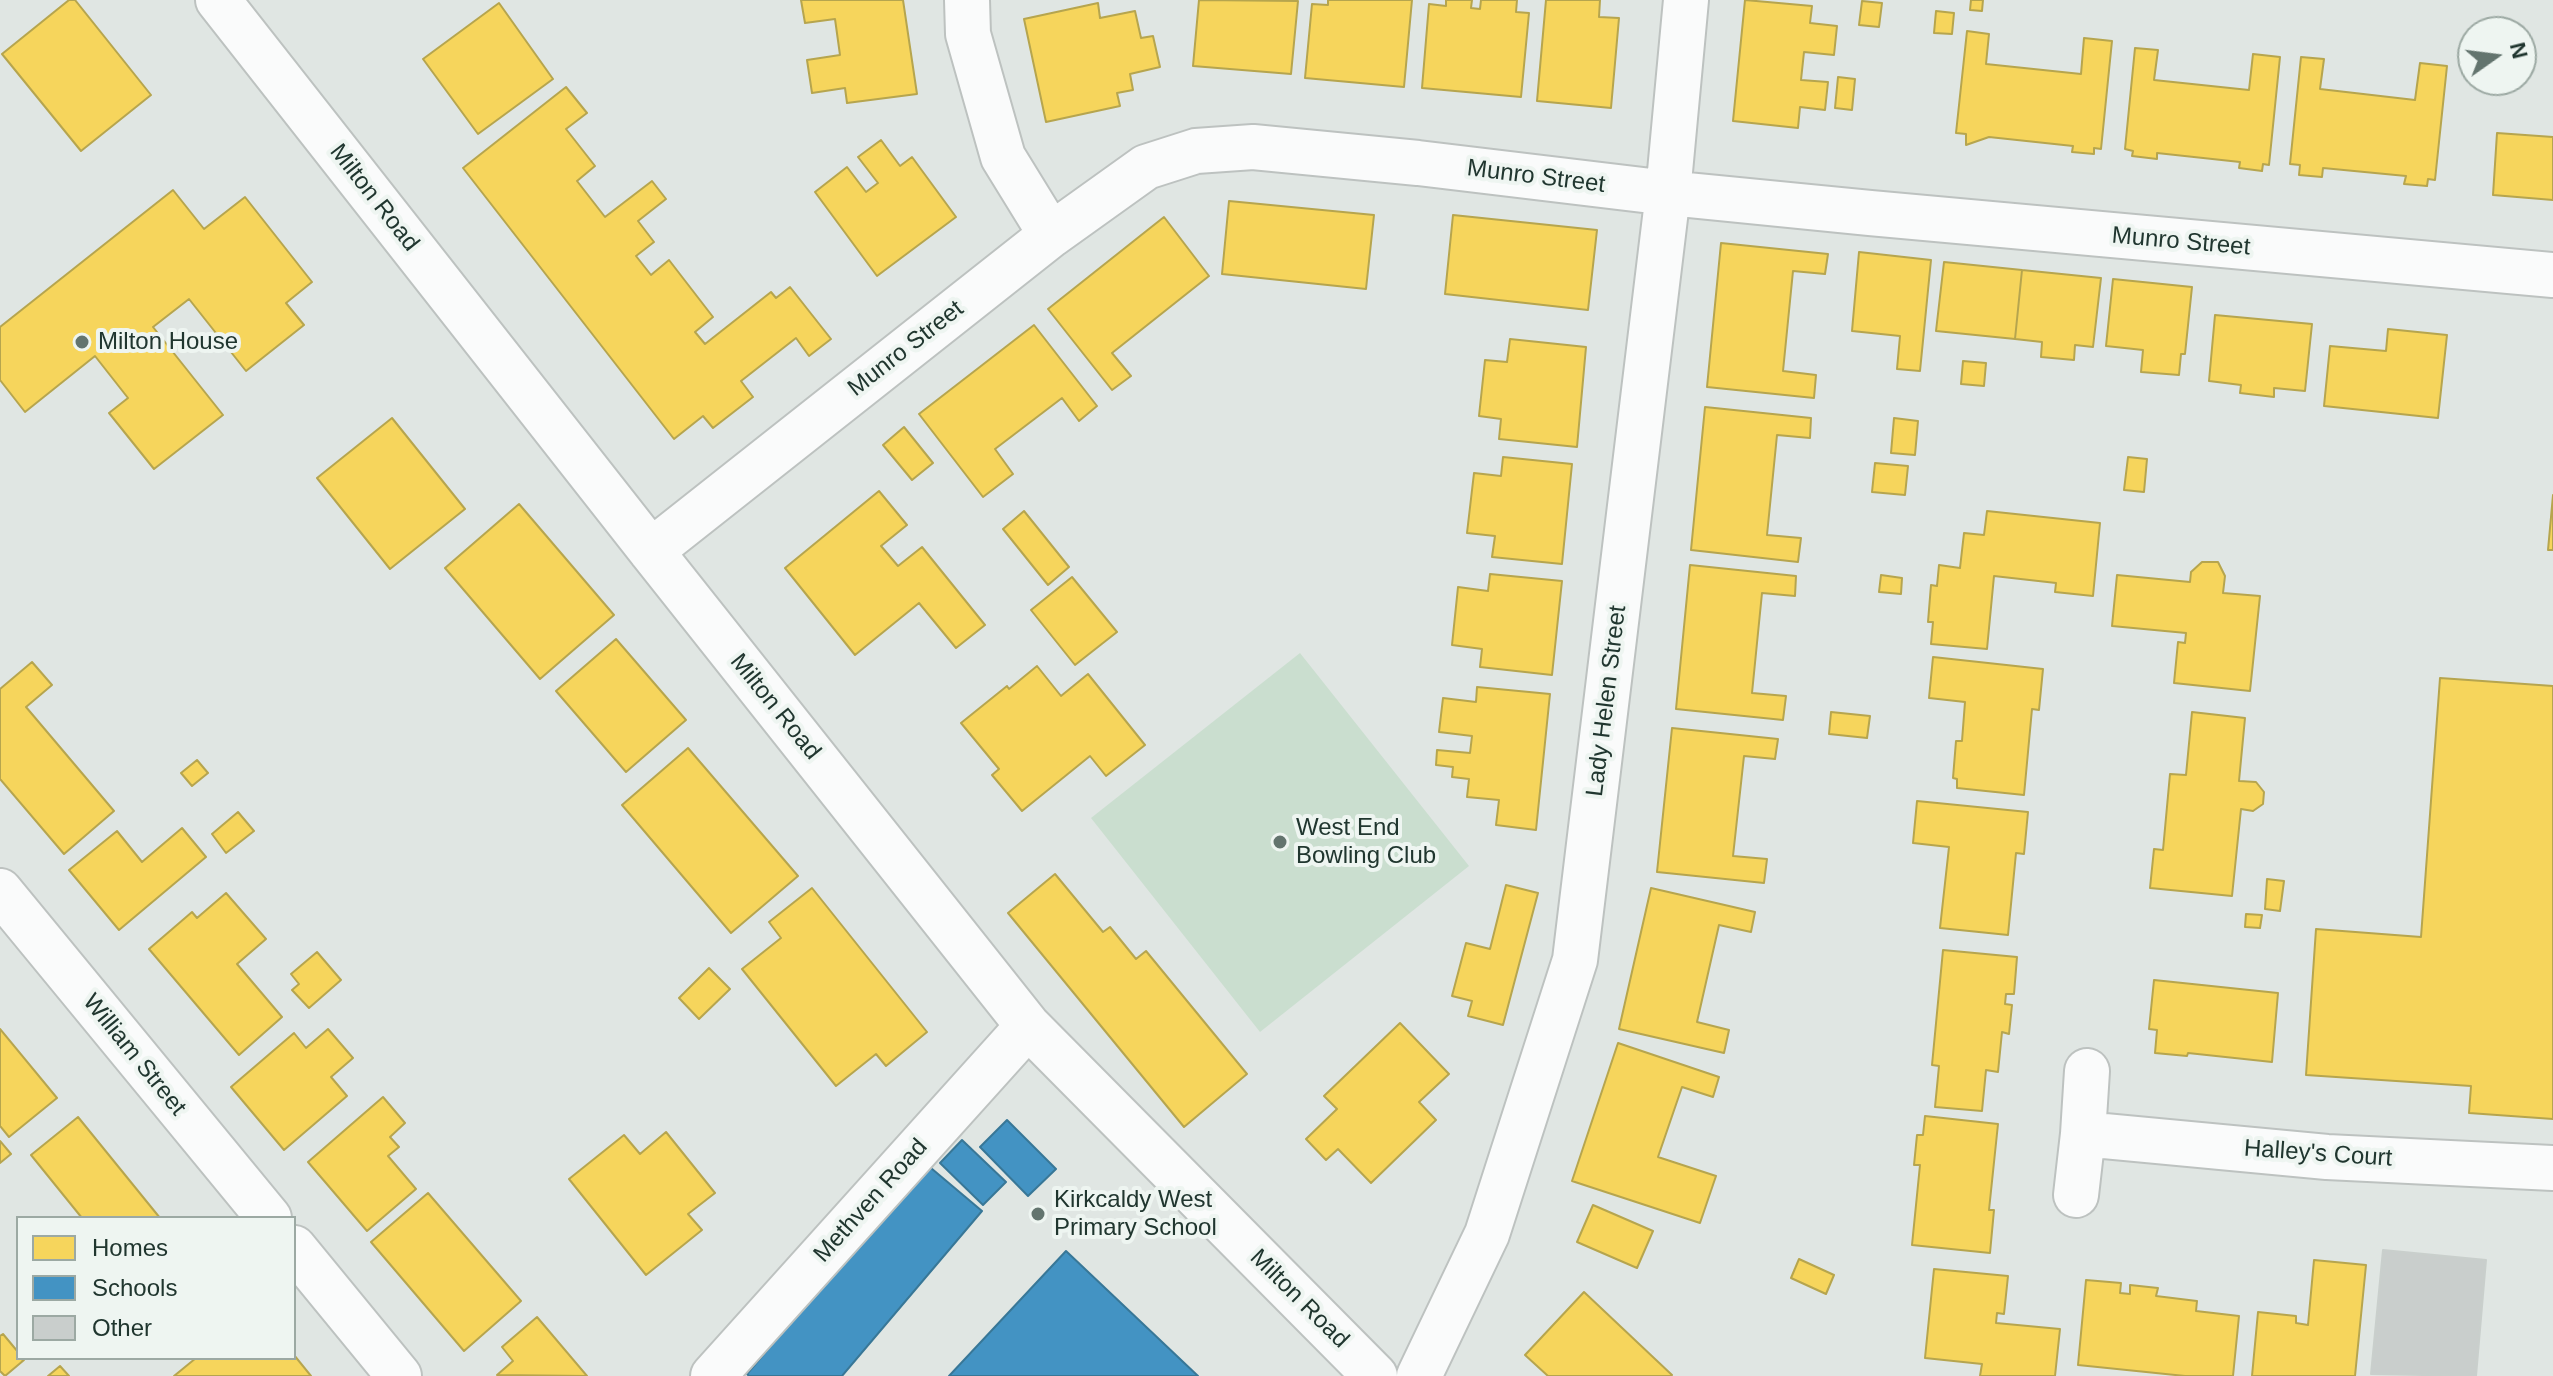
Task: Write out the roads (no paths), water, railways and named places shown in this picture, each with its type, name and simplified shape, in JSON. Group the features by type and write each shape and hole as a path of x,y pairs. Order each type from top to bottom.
{"street":[{"name":"Milton Road","path":"218,0 1028,1026 1375,1376"},
{"path":"967,0 968,34 1003,157 1051,235"},
{"name":"Lady Helen Street","path":"1419,1376 1487,1234 1575,960 1668,193 1686,0"},
{"name":"Munro Street","path":"651,551 1051,235 1146,167 1196,151 1253,147 1668,193 2553,275"},
{"name":"William Street","path":"0,891 267,1216"},
{"name":"Methven Road","path":"713,1376 1028,1026"},
{"path":"2076,1195 2087,1071"},
{"name":"Halley's Court","path":"2083,1134 2327,1157 2553,1168"},
{"path":"296,1250 399,1376"}],"place":[{"name":"Milton House","path":"82,342"},
{"name":"West End Bowling Club","path":"1280,842"},
{"name":"Kirkcaldy West Primary School","path":"1038,1214"}]}
